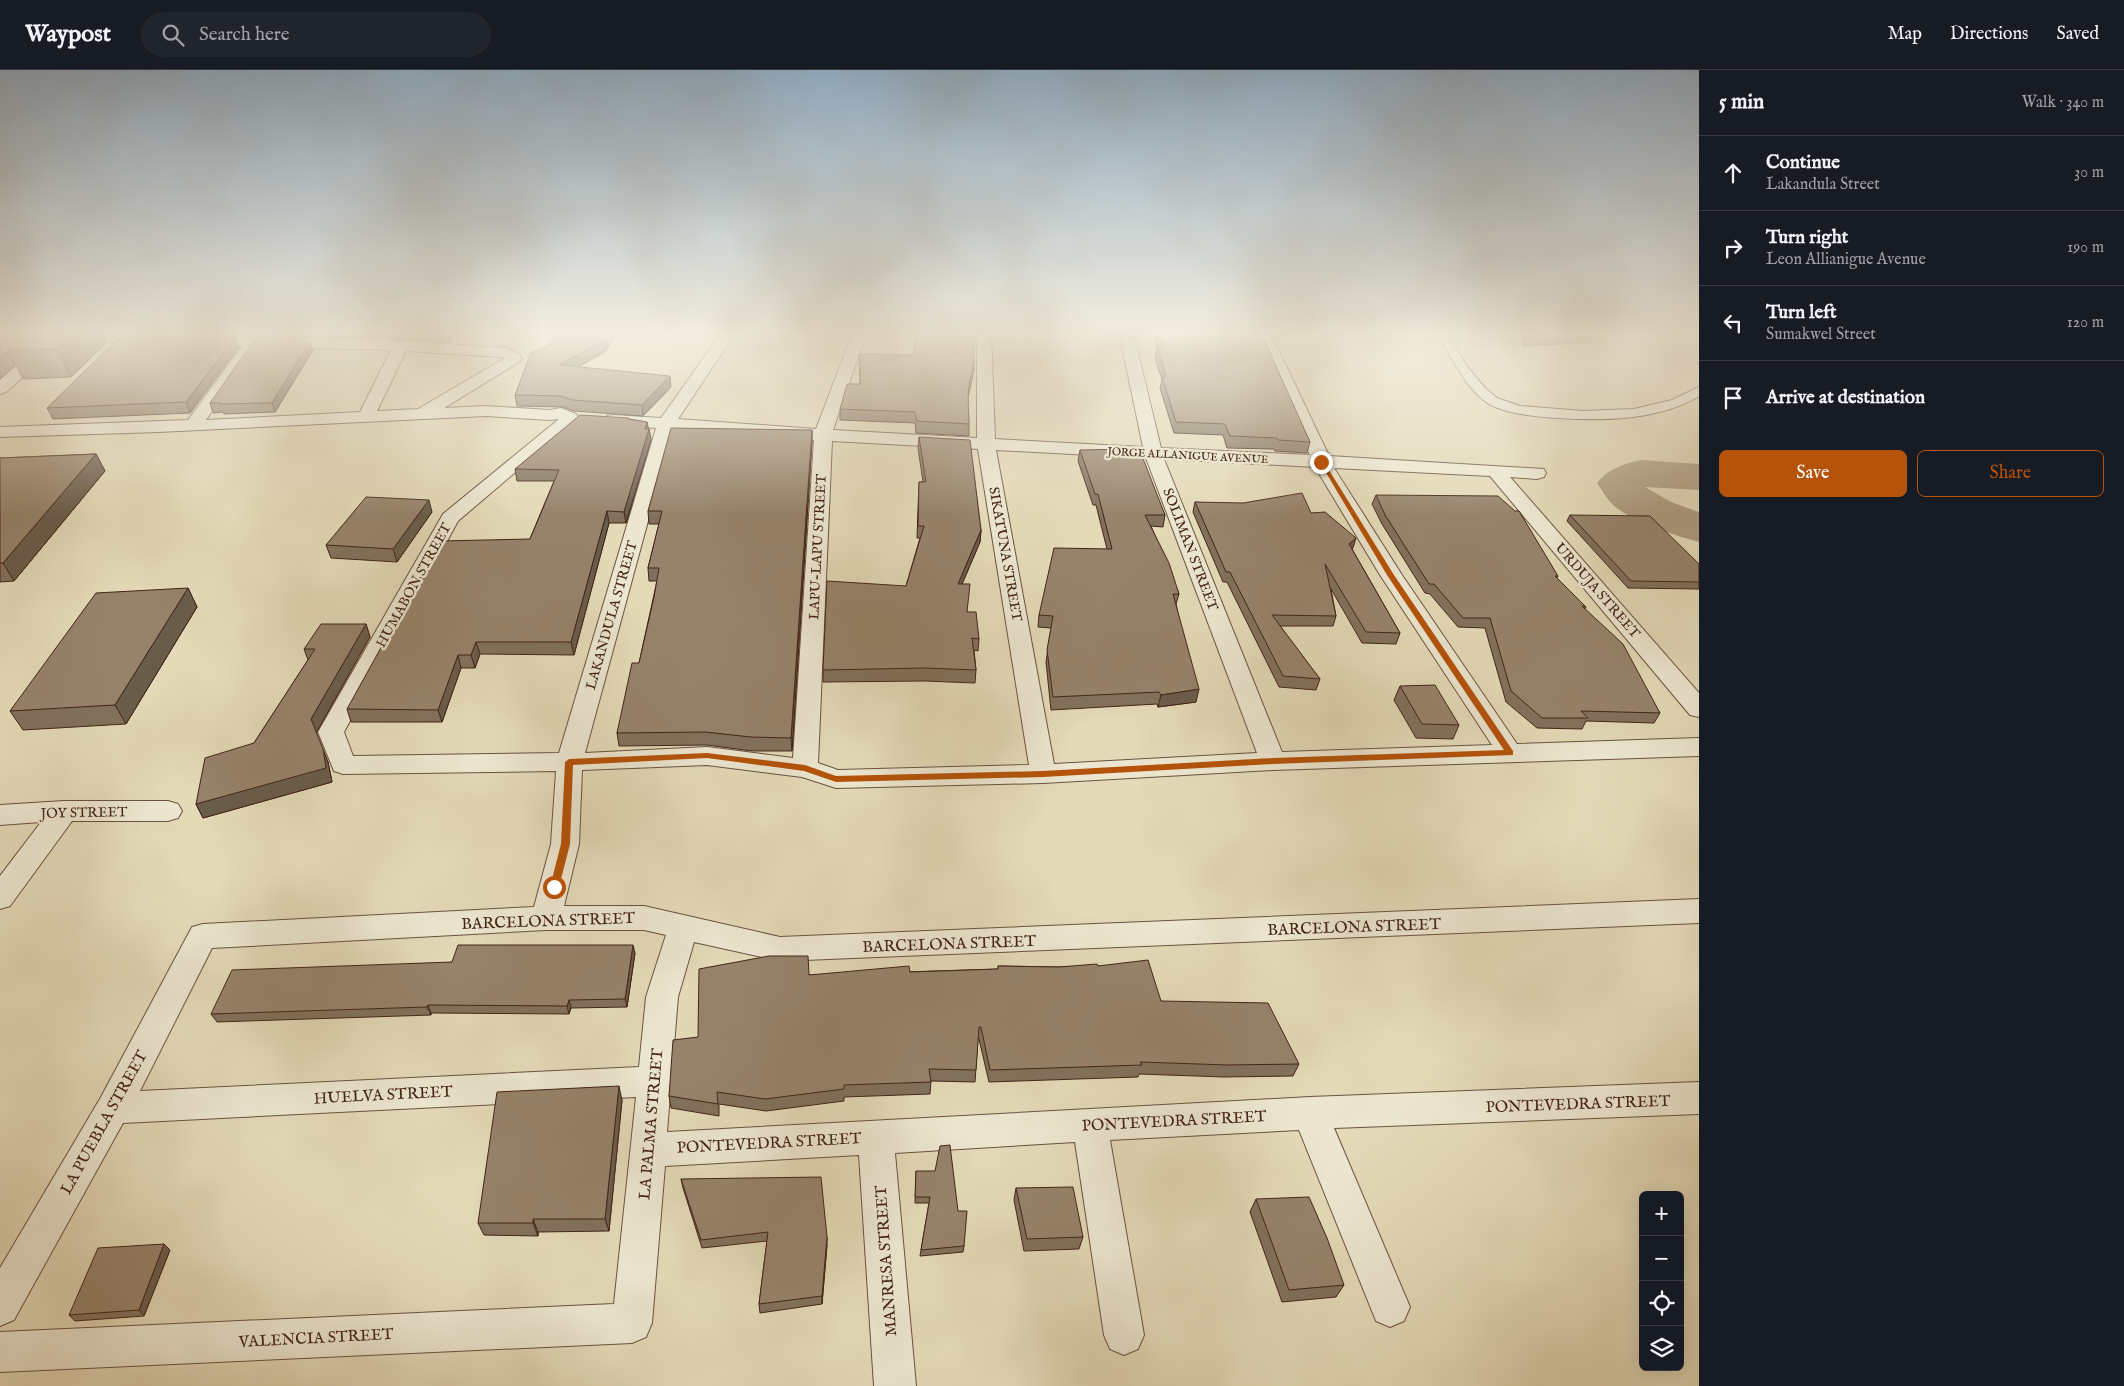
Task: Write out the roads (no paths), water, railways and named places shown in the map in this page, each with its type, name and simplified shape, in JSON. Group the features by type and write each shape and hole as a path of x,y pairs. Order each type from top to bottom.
{"street":[{"path":"192,425 215,393"},
{"path":"366,417 378,393"},
{"path":"422,414 457,393"},
{"name":"LAKANDULA STREET","path":"546,918 565,844 569,762 666,424 687,393"},
{"name":"LAPU-LAPU STREET","path":"805,768 823,435 838,393"},
{"name":"SIKATUNA STREET","path":"985,393 986,443 1043,774"},
{"name":"SOLIMAN STREET","path":"1140,393 1153,453 1273,761"},
{"path":"1290,393 1321,462 1390,575 1510,753"},
{"path":"1485,393 1493,401 1511,408 1563,413 1632,413 1659,407 1696,393"},
{"name":"JORGE ALLANIGUE AVENUE","path":"0,432 486,411 823,435 1537,473"},
{"name":"HUMABON STREET","path":"569,762 342,765 330,732 450,518 571,417"},
{"path":"29,431 42,418"},
{"name":"URDUJA STREET","path":"1496,472 1699,709"},
{"path":"569,762 707,756 805,768 836,779 1043,774 1273,761 1699,747"},
{"path":"0,898 64,811"},
{"name":"JOY STREET","path":"0,815 64,811 168,812"},
{"name":"BARCELONA STREET","path":"203,936 546,918 644,918 780,949 1699,911"},
{"name":"LA PALMA STREET","path":"632,1323 662,997 683,928"},
{"name":"LA PUEBLA STREET","path":"0,1306 113,1108 203,936"},
{"name":"HUELVA STREET","path":"113,1108 654,1081"},
{"name":"PONTEVEDRA STREET","path":"648,1150 1310,1113 1699,1098"},
{"path":"1310,1113 1390,1307"},
{"path":"1090,1124 1124,1336"},
{"name":"MANRESA STREET","path":"876,1136 895,1386"},
{"name":"VALENCIA STREET","path":"0,1352 632,1323"}],"waterway":[{"path":"1699,477 1641,473 1619,483 1629,496 1655,511 1699,528"}]}
